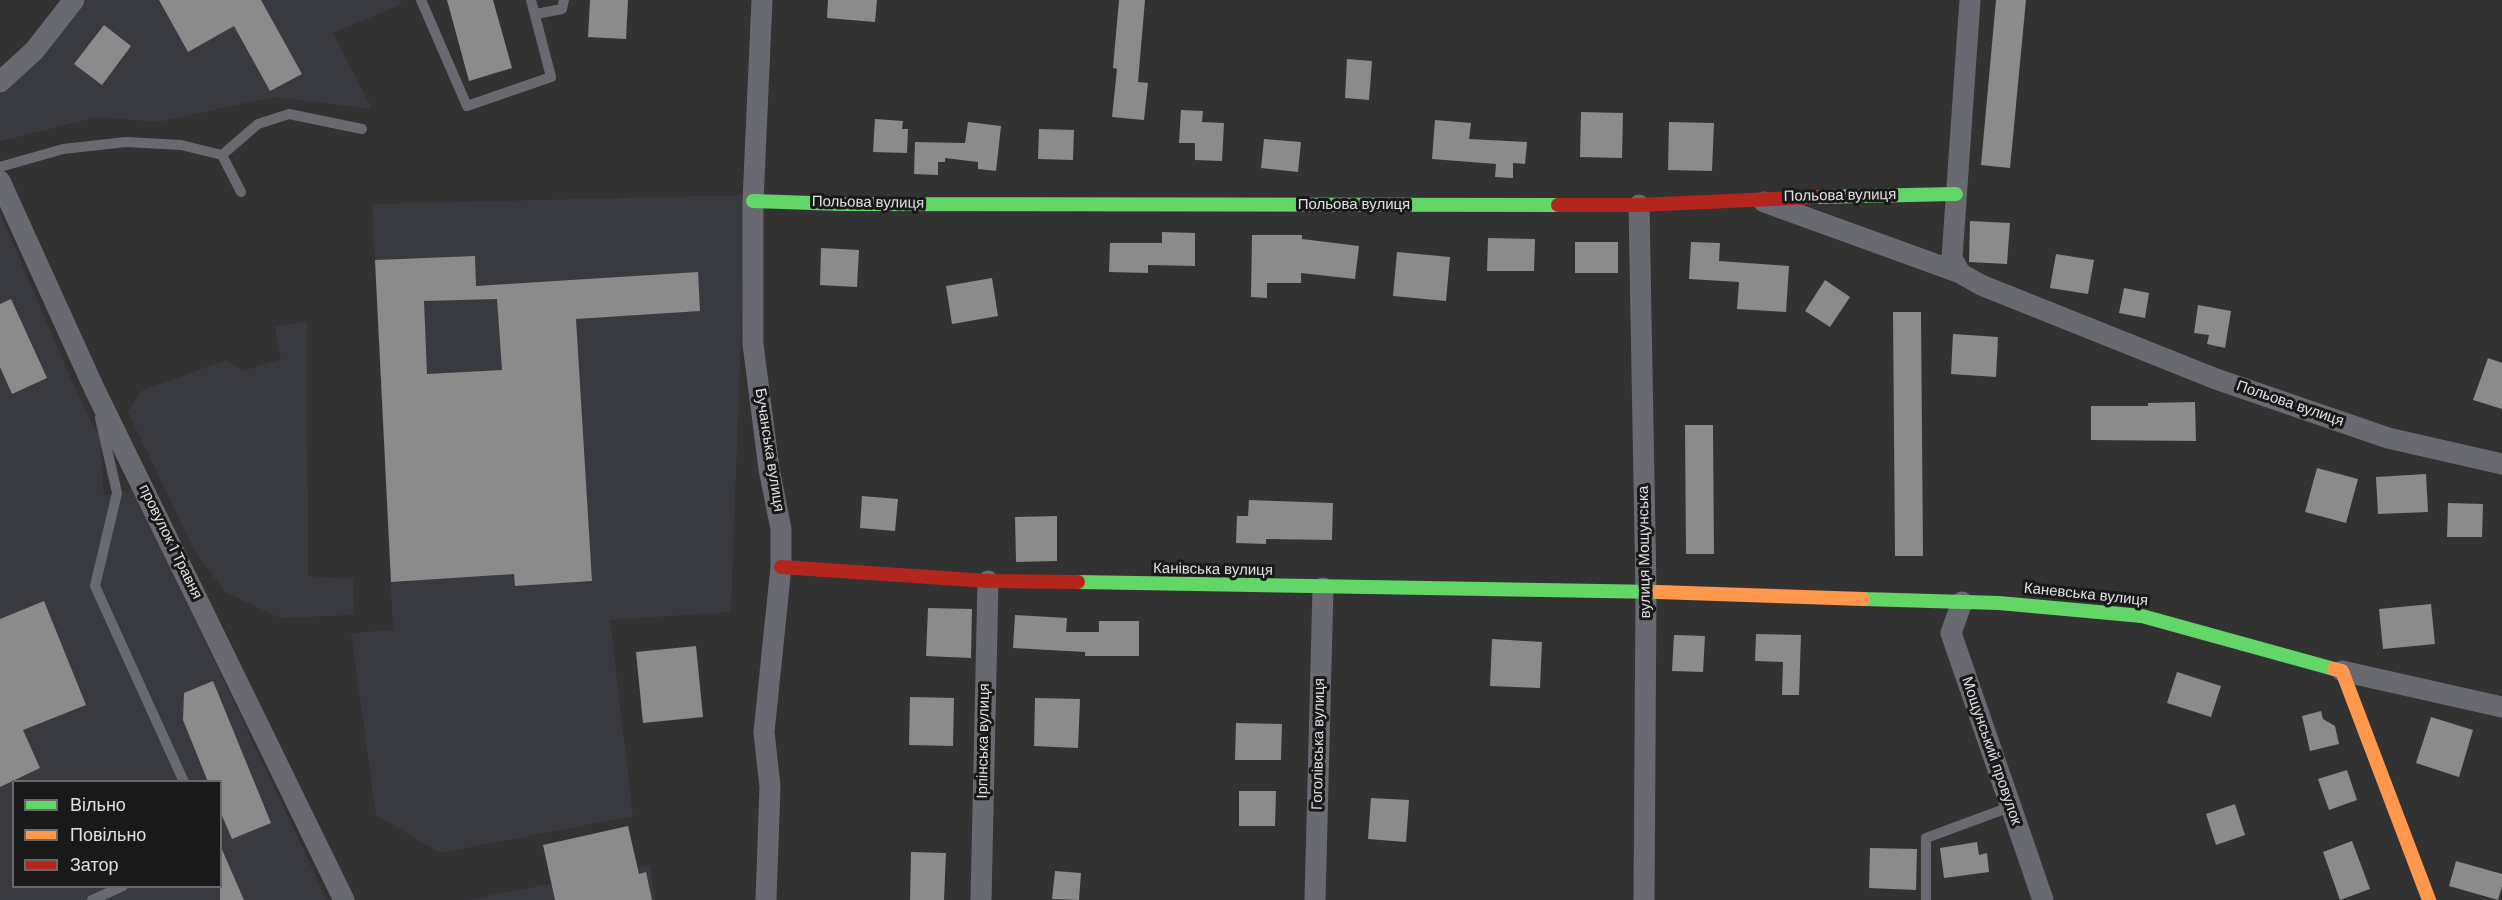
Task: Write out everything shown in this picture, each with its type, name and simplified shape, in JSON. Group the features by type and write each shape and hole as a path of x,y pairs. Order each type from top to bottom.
{"street":[{"path":"0,82 34,51 74,0"},
{"name":"Бучанська вулиця","path":"762,0 753,201 753,344 769,469 781,529 781,567 764,732 770,787 766,900"},
{"path":"1960,273 1952,258 1970,0"},
{"name":"провулок 1 Травня","path":"0,181 93,386 344,900"},
{"name":"Польова вулиця","path":"753,201 841,204 1639,205 1752,198 1956,194"},
{"name":"Польова вулиця","path":"1752,198 1960,273 1981,285 2216,379 2388,438 2502,464"},
{"name":"вулиця Мощунська","path":"1639,205 1646,592 1644,900"},
{"name":"Канівська вулиця","path":"781,567 988,581 1646,592"},
{"name":"Ірпінська вулиця","path":"981,900 988,581"},
{"name":"Гоголівська вулиця","path":"1315,900 1323,588"},
{"name":"Каневська вулиця","path":"1646,592 1962,602 2142,616 2342,671"},
{"name":"Мощунський провулок","path":"1962,602 1951,633 2043,900"},
{"path":"2342,671 2502,707"},
{"path":"2342,671 2428,900"}],"lane":[{"path":"421,0 467,106 551,76 531,0"},
{"path":"536,14 562,9 564,0"},
{"path":"222,156 258,124 289,114 362,129"},
{"path":"0,167 63,149 126,142 181,146 222,156 241,192"},
{"path":"93,386 117,493 95,586 183,780"},
{"path":"1926,900 1926,838 2010,807"},
{"path":"92,900 119,888"}],"shaded area":[{"path":"87,0 400,0 402,4 333,33 372,109 274,97 158,122 97,117 0,141 0,95 40,59"},
{"path":"746,195 731,612 610,620 633,816 440,853 376,815 351,633 393,630 372,204"},
{"path":"0,213 75,388 100,438 104,496 134,489 327,900 0,900"},
{"path":"307,322 308,576 353,579 354,615 280,618 225,592 195,552 128,412 141,391 226,360 243,371 281,359 275,327"},
{"path":"650,865 655,900 466,900"}],"building":[{"path":"159,0 261,0 302,74 270,91 234,26 188,52"},
{"path":"447,0 493,0 512,68 469,81"},
{"path":"590,0 628,0 626,39 588,37"},
{"path":"828,0 877,0 875,22 827,18"},
{"path":"1119,0 1145,0 1138,82 1148,83 1144,120 1112,117 1117,69 1113,68"},
{"path":"1996,0 2026,0 2010,168 1981,165"},
{"path":"104,25 131,46 102,85 74,64"},
{"path":"1347,59 1372,61 1369,100 1345,98"},
{"path":"1181,110 1203,111 1202,122 1224,123 1222,161 1195,160 1195,143 1179,143"},
{"path":"1581,112 1623,113 1622,158 1580,157"},
{"path":"875,119 903,121 902,129 908,129 907,153 873,152"},
{"path":"1435,120 1471,123 1469,139 1527,142 1525,164 1513,163 1513,178 1495,177 1496,164 1432,159"},
{"path":"968,122 1001,126 996,171 978,169 978,162 945,158 945,162 938,162 938,175 914,174 915,142 965,143"},
{"path":"1669,122 1714,123 1712,171 1668,170"},
{"path":"1039,129 1074,130 1073,160 1038,159"},
{"path":"1264,139 1301,142 1298,172 1261,168"},
{"path":"1970,221 2010,223 2007,264 1969,262"},
{"path":"1162,232 1195,233 1195,266 1148,265 1148,273 1109,272 1110,243 1162,243"},
{"path":"1252,235 1302,235 1302,239 1359,246 1355,279 1301,273 1301,283 1267,283 1267,298 1251,297"},
{"path":"1488,238 1535,239 1534,271 1487,271"},
{"path":"1575,242 1618,242 1618,273 1575,273"},
{"path":"1691,242 1720,243 1719,261 1789,266 1786,312 1737,309 1739,282 1689,279"},
{"path":"821,248 859,250 857,287 820,285"},
{"path":"1397,252 1450,257 1446,301 1393,296"},
{"path":"2056,254 2094,260 2088,294 2050,288"},
{"path":"475,256 476,286 698,272 700,311 576,319 592,581 515,586 514,574 391,582 375,260","holes":["497,299 502,370 427,374 424,301"]},
{"path":"992,278 998,316 952,324 946,286"},
{"path":"1825,280 1850,297 1830,327 1805,311"},
{"path":"2124,288 2149,293 2145,318 2119,313"},
{"path":"11,299 47,378 12,394 0,367 0,304"},
{"path":"2198,305 2231,311 2225,348 2207,344 2209,335 2194,333"},
{"path":"1893,312 1921,312 1923,556 1895,556"},
{"path":"1953,334 1998,337 1996,377 1951,374"},
{"path":"2488,358 2502,363 2502,409 2473,400"},
{"path":"2195,402 2196,441 2091,440 2091,406 2148,406 2148,403"},
{"path":"1685,425 1713,425 1714,554 1686,554"},
{"path":"2317,468 2358,479 2346,523 2305,512"},
{"path":"2426,474 2428,512 2378,514 2376,477"},
{"path":"862,496 898,499 895,531 860,528"},
{"path":"1249,500 1333,503 1332,540 1266,539 1266,544 1236,543 1237,516 1248,516"},
{"path":"2448,503 2483,504 2482,537 2447,537"},
{"path":"1057,516 1057,561 1016,562 1015,517"},
{"path":"44,601 86,705 23,730 40,768 0,787 0,619"},
{"path":"2431,604 2435,644 2383,649 2379,609"},
{"path":"928,608 972,609 971,658 926,656"},
{"path":"1015,615 1067,618 1066,632 1099,632 1099,621 1139,621 1139,656 1085,656 1085,652 1013,648"},
{"path":"1756,634 1801,635 1799,695 1782,695 1783,662 1755,661"},
{"path":"1674,635 1705,636 1703,672 1672,671"},
{"path":"1492,639 1542,642 1540,688 1490,686"},
{"path":"696,646 703,717 643,723 636,652"},
{"path":"2177,672 2221,686 2211,717 2167,703"},
{"path":"213,681 271,823 232,839 222,816 222,780 207,780 183,720 184,693"},
{"path":"910,697 954,698 953,746 909,745"},
{"path":"1035,698 1080,699 1078,748 1034,746"},
{"path":"2321,711 2323,719 2335,726 2339,744 2310,751 2302,716"},
{"path":"2431,717 2473,730 2459,777 2416,763"},
{"path":"1236,723 1282,724 1281,760 1235,760"},
{"path":"2347,770 2357,800 2329,810 2318,779"},
{"path":"1239,791 1276,791 1275,826 1239,826"},
{"path":"1371,798 1409,800 1406,842 1368,839"},
{"path":"2235,804 2245,835 2216,845 2206,814"},
{"path":"628,826 639,874 646,872 652,900 555,900 543,845"},
{"path":"2352,841 2370,889 2340,900 2323,852"},
{"path":"1977,842 1979,855 1987,853 1989,872 1944,878 1940,848"},
{"path":"1870,848 1917,849 1916,890 1869,888"},
{"path":"222,850 244,900 220,900 220,888 222,888"},
{"path":"911,852 946,853 944,900 910,900"},
{"path":"2456,861 2502,874 2502,886 2498,900 2449,886"},
{"path":"1055,871 1081,873 1079,900 1052,899"}],"traffic: fast":[{"path":"1816,197 1956,194"},
{"path":"753,201 841,204 1558,205"},
{"path":"1078,582 1658,592"},
{"path":"1863,599 1999,603 2142,616 2334,669"}],"traffic: slow":[{"path":"1658,592 1863,599"},
{"path":"2334,669 2342,671 2429,900"}],"traffic: jam":[{"path":"1558,205 1639,205 1816,197"},
{"path":"781,567 988,581 1078,582"}]}
